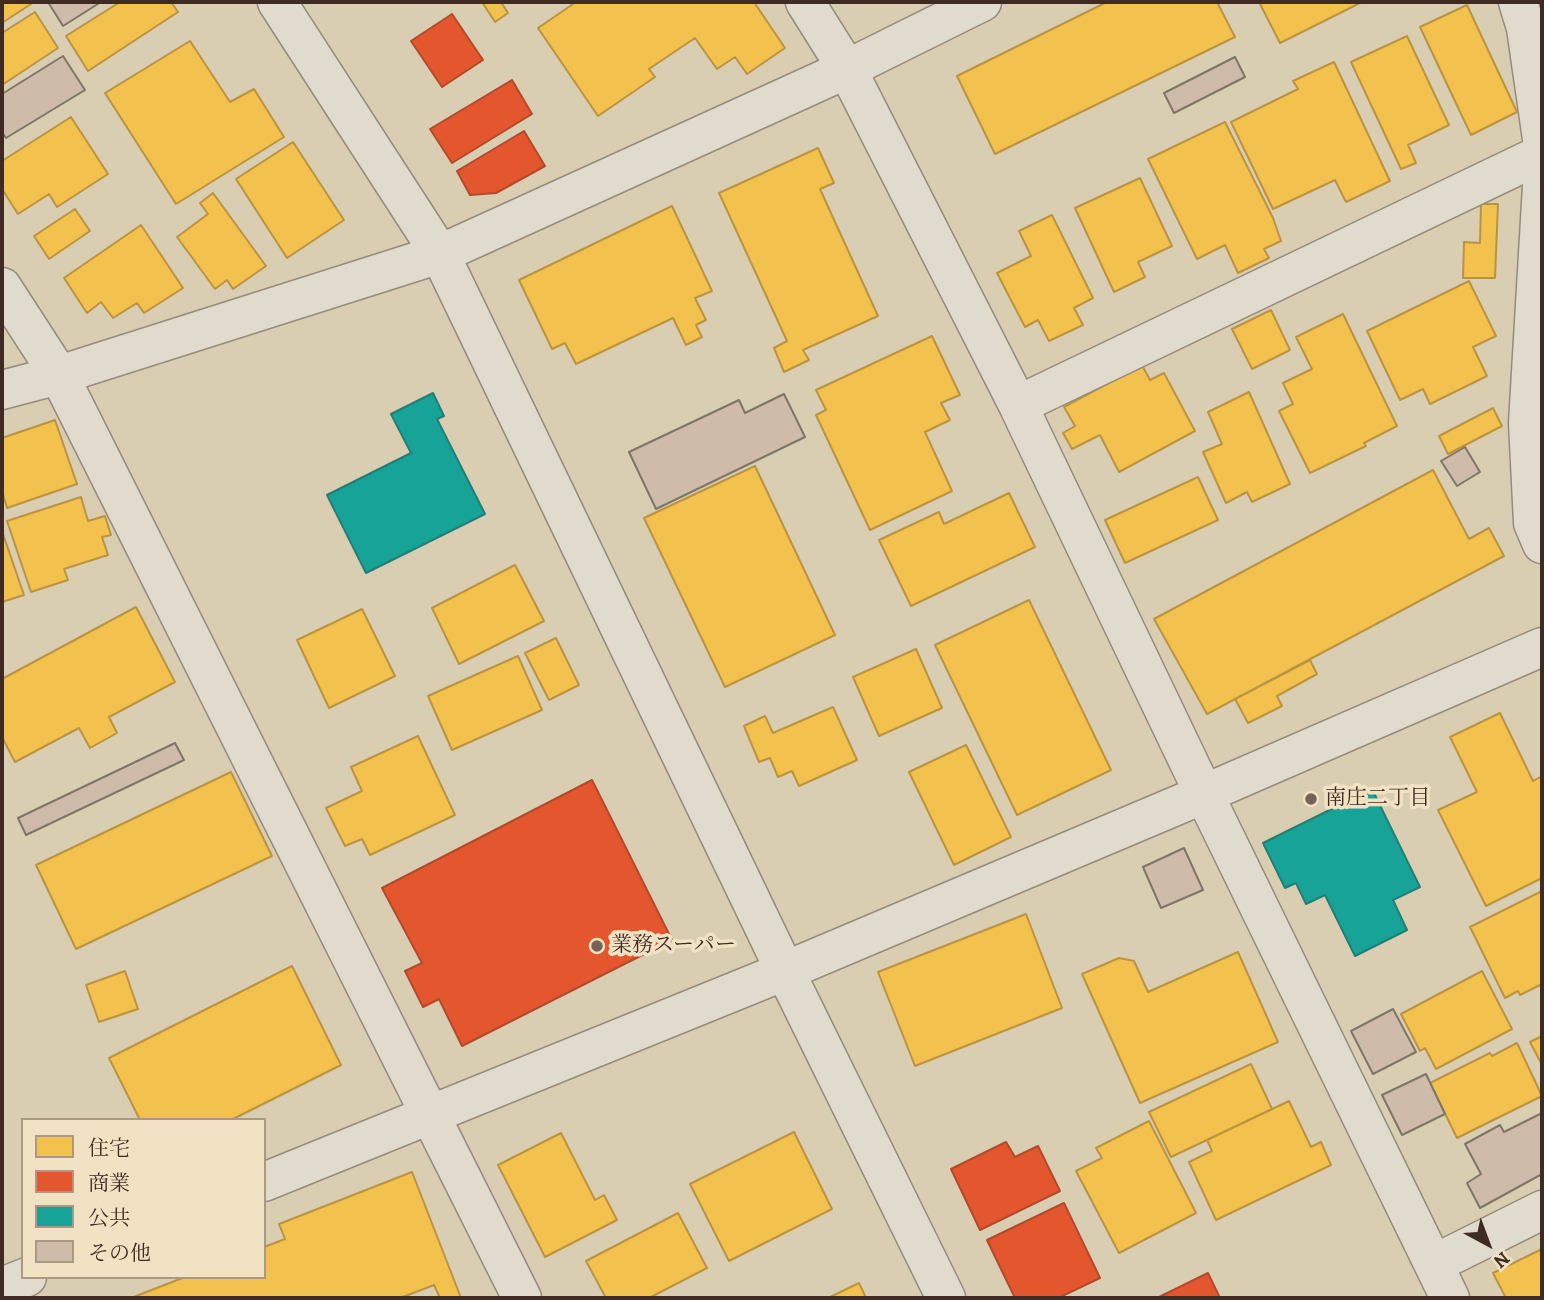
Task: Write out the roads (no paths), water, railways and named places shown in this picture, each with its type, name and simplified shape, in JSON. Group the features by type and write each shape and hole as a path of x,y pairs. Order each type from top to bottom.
{"street":[{"path":"278,2 440,254 785,971 946,1298"},
{"path":"805,2 847,69 1018,405 1450,1298"},
{"path":"2,390 59,375 440,254 847,69 982,2"},
{"path":"1518,2 1526,28 1542,139"},
{"path":"1018,405 1542,154"},
{"path":"1542,186 1528,423 1533,523 1542,544"},
{"path":"2,287 59,375 522,1298"},
{"path":"266,1181 785,971 1204,794 1542,647"},
{"path":"1433,1264 1542,1210"},
{"path":"2,1287 22,1279"}],"place":[{"name":"南庄二丁目","path":"1311,799"},
{"name":"業務スーパー","path":"597,946"}]}
